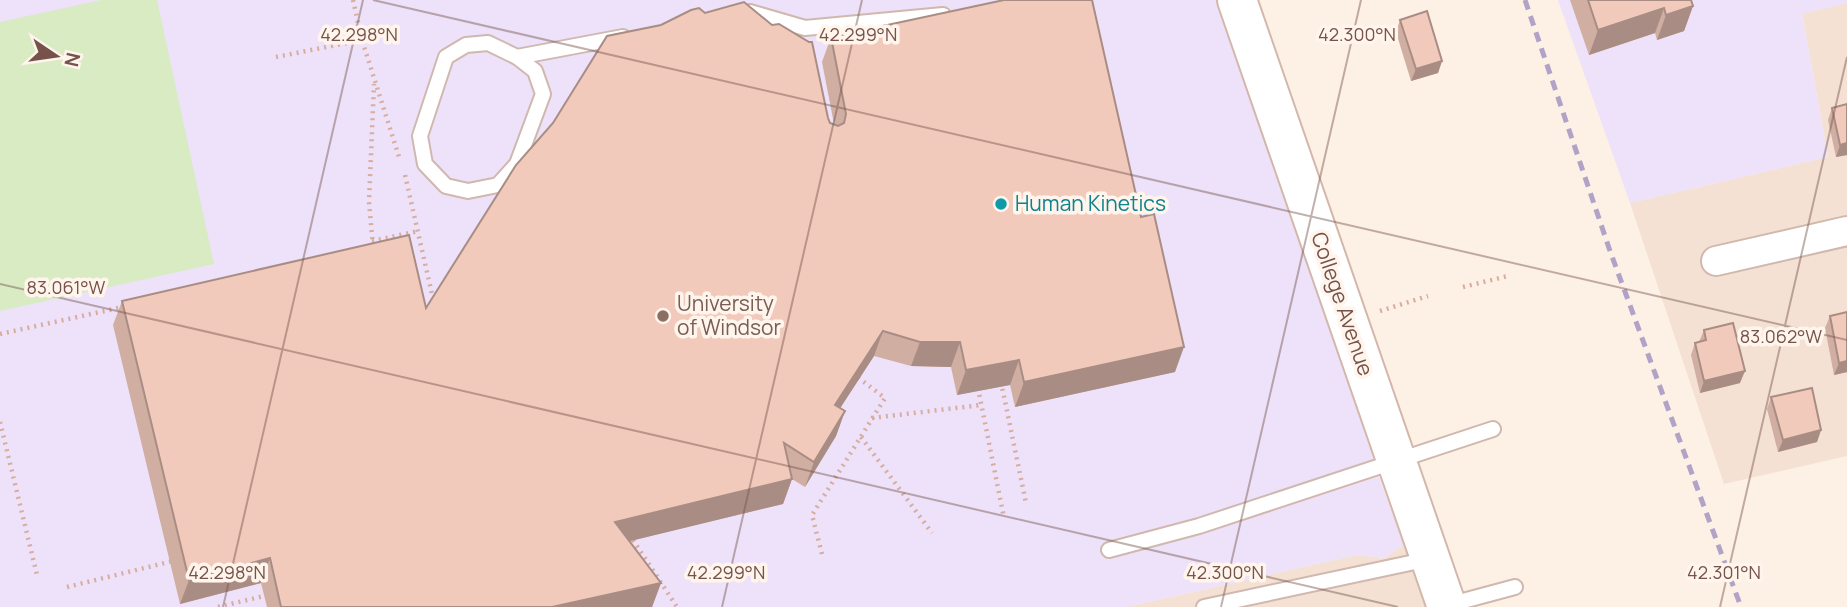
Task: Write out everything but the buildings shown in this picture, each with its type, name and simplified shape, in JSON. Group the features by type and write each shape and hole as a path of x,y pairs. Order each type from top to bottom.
{"street":[{"name":"College Avenue","path":"1237,0 1447,606"},
{"path":"1716,261 1847,231"}],"lane":[{"path":"722,18 750,12 806,34 958,14"},
{"path":"517,57 535,71 543,94 517,164 498,185 468,191 446,186 425,164 420,136 446,57 466,45 488,43 517,57 640,33"},
{"path":"1109,550 1199,526 1493,429"},
{"path":"1204,607 1430,558"},
{"path":"1447,606 1515,587"}],"path":[{"path":"353,0 362,40 409,187 434,307"},
{"path":"276,57 362,40"},
{"path":"374,79 369,202 373,251 384,249"},
{"path":"372,241 419,231"},
{"path":"1464,287 1508,276"},
{"path":"1379,311 1427,296"},
{"path":"0,334 133,305"},
{"path":"999,371 1027,503"},
{"path":"822,554 812,515 885,398 855,376"},
{"path":"977,384 1004,518"},
{"path":"872,418 981,405"},
{"path":"0,422 37,575"},
{"path":"861,437 932,533"},
{"path":"633,540 677,607"},
{"path":"67,587 178,560"},
{"path":"218,607 264,596"}],"shaded area":[{"name":"University of Windsor","path":"0,0 1218,0 1286,192 1383,488 1404,544 1385,558 1357,555 1126,607 0,607"},
{"path":"1558,0 1847,0 1847,3 1802,14 1828,157 1630,203"},
{"path":"1847,3 1847,456 1724,484 1630,203 1828,157 1802,13"},
{"path":"1404,544 1426,607 1126,607 1357,555 1385,558"}],"green space":[{"path":"101,0 157,0 214,264 0,311 0,22"}],"railway":[{"path":"1525,0 1610,251 1741,607"}],"place":[{"name":"Human Kinetics","path":"1001,204"},
{"name":"University of Windsor","path":"663,316"}]}
